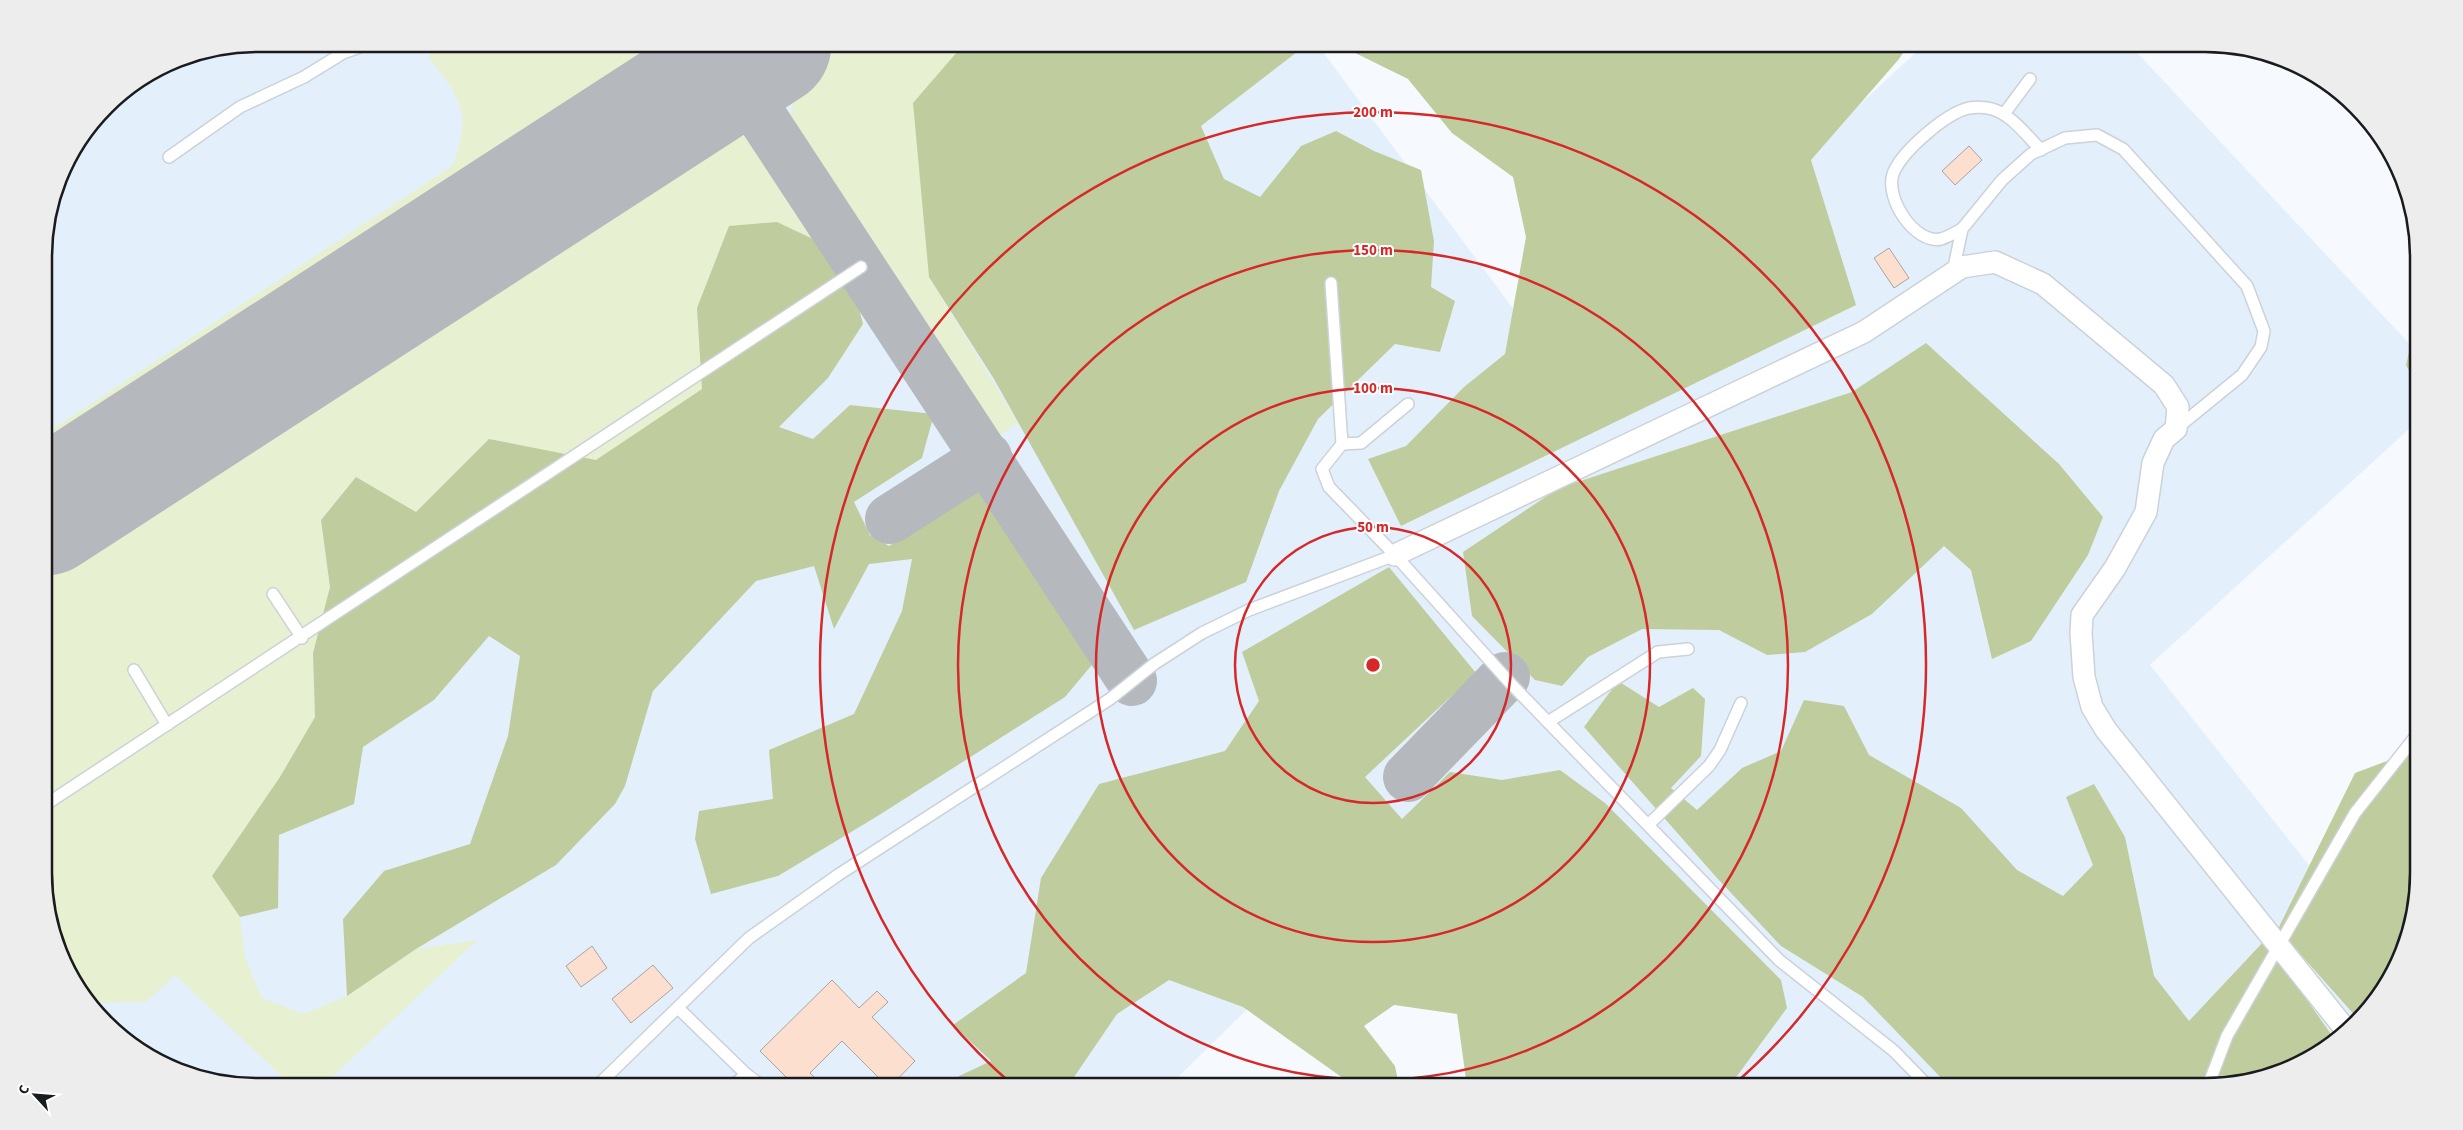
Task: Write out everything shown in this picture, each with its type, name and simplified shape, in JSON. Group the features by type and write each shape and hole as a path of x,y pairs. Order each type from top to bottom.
{"street":[{"path":"1395,555 1864,332 1962,268 1995,262 2043,284 2164,385 2178,407 2176,429 2164,439 2153,463 2146,512 2127,548 2082,615 2080,633 2084,677 2092,707 2106,730 2342,1025"}],"lane":[{"path":"169,157 240,107 304,77 346,52"},
{"path":"2004,114 2030,79"},
{"path":"2041,150 2004,114 1991,108 1968,108 1936,126 1916,143 1893,174 1893,187 1899,212 1909,225 1925,236 1941,239 1962,229 2002,180 2032,154 2041,150 2065,138 2098,135 2123,149 2247,286 2264,331 2261,347 2242,375 2176,429"},
{"path":"1952,273 1962,229"},
{"path":"52,800 302,638 861,267"},
{"path":"1331,283 1342,444 1322,469 1329,487 1395,555 1548,722 1779,960 1894,1051 1920,1078"},
{"path":"1342,444 1361,443 1408,404"},
{"path":"606,1078 749,938 847,869 1110,699 1154,664 1194,638 1249,610 1395,555"},
{"path":"273,594 302,638"},
{"path":"1548,722 1658,652 1688,649"},
{"path":"134,670 167,726"},
{"path":"1648,825 1709,766 1720,750 1741,703"},
{"path":"2211,1078 2227,1036 2355,813 2410,743"},
{"path":"678,1008 751,1078"},
{"path":"742,1078 746,1074"}],"shaded area":[{"path":"258,52 1323,52 1540,345 1752,204 1916,52 2136,52 2410,344 2410,428 2150,665 2388,965 2360,1008 2341,1027 2308,1050 2284,1062 2259,1071 2206,1078 1693,1078 1390,869 1177,1078 258,1078 204,1071 179,1062 155,1050 122,1027 103,1008 87,986 63,938 54,899 52,872 52,258 59,204 68,179 80,155 103,122 122,103 144,87 192,63 231,54"}],"green space":[{"path":"431,52 674,52 52,455 52,429 452,166 462,133 460,107 449,84 428,57"},
{"path":"837,52 957,52 914,103 929,277 1018,423 997,437 790,122 795,81"},
{"path":"957,52 1297,52 1201,126 1224,179 1260,197 1301,146 1336,131 1374,151 1421,170 1434,241 1431,287 1455,301 1440,352 1395,344 1318,419 1279,491 1246,582 1134,630 994,379 929,277 913,103"},
{"path":"1353,52 1904,52 1811,160 1856,305 1401,526 1368,459 1406,446 1464,387 1505,354 1526,237 1513,177 1452,133 1408,79"},
{"path":"711,133 752,135 815,240 777,222 697,308 703,389 596,460 489,439 416,512 356,477 321,519 330,587 313,653 315,717 280,777 212,876 240,917 245,958 262,998 303,1014 347,996 416,949 477,940 331,1078 284,1078 175,975 146,1002 99,1003 80,975 68,951 59,926 52,872 52,560"},
{"path":"777,222 845,254 863,324 828,378 779,427 813,439 850,405 934,414 922,458 854,502 870,535 889,546 916,528 941,497 974,483 990,507 1005,509 1081,612 1096,660 1065,697 876,817 778,876 711,894 695,839 699,811 773,799 769,750 854,714 902,611 912,559 869,564 834,629 814,566 756,581 653,691 625,786 615,804 556,865 416,949 347,996 343,919 384,871 470,844 508,736 520,656 489,636 434,700 363,747 354,804 279,835 278,908 240,917 212,876 280,777 315,717 313,653 330,587 321,520 356,477 416,512 489,439 596,460 702,389 697,308 729,226"},
{"path":"1926,343 2059,464 2103,517 2088,555 2031,641 1992,659 1971,570 1944,546 1872,614 1805,652 1767,655 1719,630 1642,629 1588,657 1562,686 1535,680 1472,616 1463,552 1559,488 1852,392"},
{"path":"2410,348 2410,372 2406,365"},
{"path":"1389,567 1476,673 1365,777 1402,819 1450,772 1502,780 1560,770 1605,803 1781,980 1787,1008 1735,1078 1466,1078 1457,1014 1394,1005 1364,1026 1395,1066 1397,1078 1343,1078 1243,1007 1169,980 1117,1014 1073,1078 955,1078 991,1061 953,1025 1026,973 1041,878 1099,784 1225,751 1259,701 1242,652"},
{"path":"1618,681 1659,707 1693,688 1705,699 1701,756 1671,788 1697,810 1742,768 1781,751 1804,700 1844,706 1869,755 1961,808 2017,870 2063,896 2093,865 2066,797 2094,784 2125,837 2154,976 2189,1021 2265,940 2331,1034 2308,1050 2284,1062 2259,1071 2232,1076 2206,1078 1941,1078 1863,997 1781,946 1717,878 1584,727"},
{"path":"2410,752 2410,886 2404,926 2395,951 2383,975 2360,1008 2353,1014 2278,929 2355,773"}],"building":[{"path":"1969,146 1982,160 1955,185 1942,171"},
{"path":"1889,248 1909,278 1894,288 1874,258"},
{"path":"592,946 607,968 581,987 566,966"},
{"path":"653,965 673,988 631,1023 612,999"},
{"path":"832,980 859,1008 877,991 888,1002 872,1017 915,1061 899,1078 879,1078 842,1041 810,1073 815,1078 787,1078 760,1051"}],"taxiway":[{"path":"719,52 1132,681"},
{"path":"890,519 987,457"},
{"path":"1408,777 1505,677"}],"runway":[{"path":"52,508 757,52"}]}
